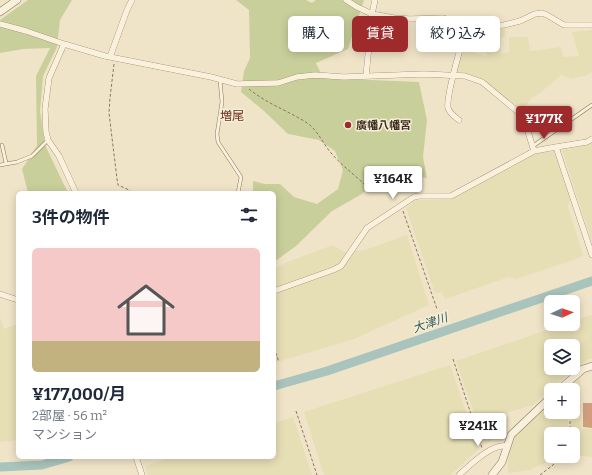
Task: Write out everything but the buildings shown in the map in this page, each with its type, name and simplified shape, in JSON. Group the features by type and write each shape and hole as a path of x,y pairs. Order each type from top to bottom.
{"street":[{"path":"0,12 18,0"},
{"path":"112,57 127,10 132,0"},
{"path":"346,0 356,7 372,14 410,19 442,18 468,24 487,26 504,25 542,13 564,25 592,24"},
{"path":"366,76 372,14 375,0"},
{"path":"0,24 112,57 244,84 278,84 306,76 344,77 424,74 465,76 482,82 523,116 533,148"},
{"path":"64,44 49,78 45,110 48,140 59,156 75,191"},
{"path":"459,52 453,76 448,109 459,120"},
{"path":"276,290 341,266 367,228 400,205 418,196 452,196 533,148 556,147 587,142 592,139"},
{"path":"556,147 592,255"},
{"path":"0,294 16,299"},
{"path":"567,383 584,369 592,366"},
{"path":"492,475 502,462 510,435 544,404"},
{"path":"459,475 484,454 502,445 507,446"},
{"path":"137,459 142,475"}],"lane":[{"path":"220,80 222,102 217,134 218,142 241,177 238,191"},
{"path":"533,148 592,105"},
{"path":"0,165 17,162 32,156 48,140"},
{"path":"2,145 6,163"}],"path":[{"path":"112,57 109,113 117,179 118,185 130,191"},
{"path":"244,84 264,101 305,122 316,130 332,155 359,178 370,190 376,190 400,181 406,182 415,188 418,196"},
{"path":"400,205 437,309"},
{"path":"276,354 279,362"},
{"path":"453,359 484,454"},
{"path":"296,411 317,475"},
{"path":"540,475 555,463"}],"shaded area":[{"path":"505,27 505,36 501,38 501,54 509,52 509,37 528,37 530,51 561,47 563,57 579,56 572,32 592,30 592,72 587,75 571,79 561,75 540,93 531,98 523,111 480,78 454,72 461,52 472,52 486,56 487,52 500,52 500,28"},
{"path":"592,142 592,243 562,150 587,145"},
{"path":"554,151 570,200 568,207 583,255 576,259 516,279 509,277 445,299 442,292 435,293 406,208 416,200 451,199 533,154"},
{"path":"407,235 429,305 354,339 276,362 276,268 333,245 346,253 365,250"},
{"path":"592,315 592,359 589,359 580,366 580,339 544,339 544,375 568,375 558,383 544,383 544,395 533,405 500,415 504,430 485,445 456,361 544,331 580,331 580,319"},
{"path":"0,318 4,329 16,325 16,440 0,442"},
{"path":"450,365 479,449 450,475 324,475 304,412"},
{"path":"580,377 582,429 592,429 592,457 580,456 580,427 571,427 571,419 580,419 580,383 573,383"},
{"path":"544,410 544,419 568,419 568,427 544,427 545,463 529,470 508,473 510,448 515,435"},
{"path":"293,417 312,475 148,475 145,466 166,459 276,459 276,422"}],"green space":[{"path":"28,0 72,0 60,20 57,47 43,76 40,111 45,145 67,191 28,191 22,169 37,146 36,76 50,48 23,49 0,53 0,20"},
{"path":"236,0 306,0 312,3 316,0 364,0 359,16 352,16 352,37 348,49 344,51 344,16 288,16 288,52 341,52 316,63 323,78 419,82 427,120 423,157 427,178 381,172 362,194 332,211 296,246 276,261 276,191 253,191 253,181 265,184 280,184 294,197 317,204 338,189 343,170 335,151 319,140 288,134 241,92 244,71 250,58 249,10"}],"waterway":[{"name":"大津川","path":"276,385 327,371 592,281"},
{"name":"大津川","path":"0,467 42,465 62,459"}],"place":[{"name":"廣幡八幡宮","path":"348,125"}],"district":[{"name":"増尾","path":"232,116"}]}
